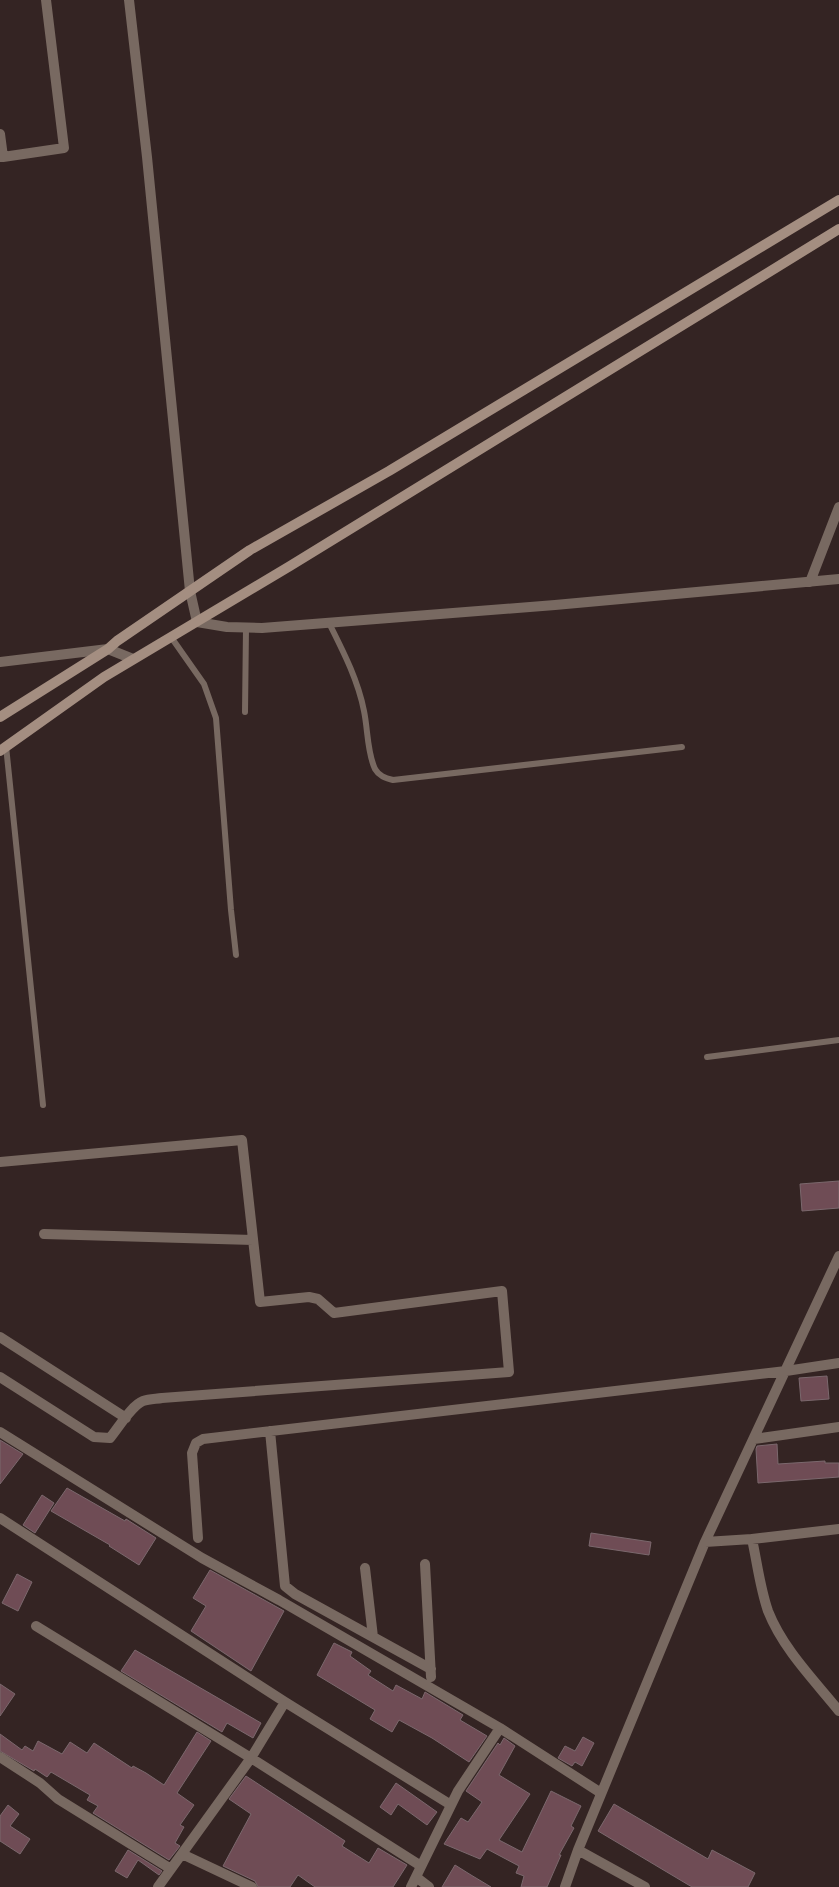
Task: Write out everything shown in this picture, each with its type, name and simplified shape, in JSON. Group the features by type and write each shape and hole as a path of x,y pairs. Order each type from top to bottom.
{"street":[{"path":"0,134 1,157 64,148 46,0"},
{"path":"129,0 147,157 190,591 197,622"},
{"path":"0,717 108,649 117,641 250,550 390,471 839,200"},
{"path":"3,749 104,677 197,622 839,229"},
{"path":"810,582 839,507"},
{"path":"197,622 246,628 329,623 555,605 839,579"},
{"path":"0,662 108,649 133,659"},
{"path":"0,1162 242,1140 260,1302 309,1297 318,1299 334,1313 502,1291 509,1372 162,1398 144,1401 132,1408 110,1438 94,1436 0,1377"},
{"path":"44,1234 253,1240"},
{"path":"565,1887 601,1793 705,1542 839,1256"},
{"path":"0,1337 126,1418"},
{"path":"198,1538 192,1453 196,1443 203,1439 215,1436 270,1431 786,1371 839,1363"},
{"path":"754,1439 839,1428"},
{"path":"270,1431 285,1586 295,1594 373,1637 431,1673 425,1564"},
{"path":"0,1432 202,1558 500,1728 601,1793"},
{"path":"0,1518 286,1702 451,1805"},
{"path":"705,1542 752,1539 839,1529"},
{"path":"752,1539 764,1596 778,1632 790,1651 839,1711"},
{"path":"365,1568 373,1637"},
{"path":"36,1626 251,1758 421,1866"},
{"path":"158,1887 251,1758 286,1702"},
{"path":"411,1887 458,1791 500,1728"},
{"path":"0,1758 40,1783 58,1799 171,1869"},
{"path":"578,1850 645,1887"},
{"path":"182,1854 252,1887"},
{"path":"416,1877 429,1887"}],"lane":[{"path":"329,623 354,677 364,711 371,758 376,770 382,777 393,780 682,747"},
{"path":"244,712 246,628"},
{"path":"171,637 204,684 216,718 236,955"},
{"path":"3,749 43,1105"},
{"path":"707,1057 839,1040"}],"building":[{"path":"839,1181 839,1208 802,1211 800,1184"},
{"path":"827,1376 829,1399 801,1401 799,1378"},
{"path":"0,1440 23,1454 0,1484"},
{"path":"777,1444 778,1464 825,1461 825,1463 839,1463 839,1477 758,1483 757,1446"},
{"path":"67,1488 125,1521 126,1519 156,1538 139,1565 109,1546 110,1545 51,1511"},
{"path":"42,1495 54,1503 35,1533 23,1525"},
{"path":"591,1533 651,1542 649,1555 589,1546"},
{"path":"210,1570 284,1611 251,1671 191,1631 206,1606 193,1598"},
{"path":"17,1574 32,1582 18,1611 2,1603"},
{"path":"334,1643 352,1652 350,1656 371,1671 368,1675 393,1691 396,1685 422,1699 425,1692 463,1715 460,1720 487,1736 469,1762 432,1738 399,1720 392,1732 370,1719 375,1710 317,1675"},
{"path":"135,1650 261,1723 253,1738 227,1723 222,1732 121,1671"},
{"path":"0,1684 15,1694 0,1716"},
{"path":"197,1732 211,1741 177,1793 194,1805 180,1825 184,1827 175,1843 180,1846 169,1860 93,1813 98,1806 87,1800 90,1795 51,1772 47,1777 0,1751 0,1734 22,1750 25,1746 33,1751 38,1741 62,1754 70,1742 87,1753 94,1743 132,1768 133,1766 164,1785"},
{"path":"583,1737 594,1743 582,1766 575,1762 572,1766 558,1758 565,1746 575,1751"},
{"path":"504,1738 515,1746 499,1775 530,1794 499,1840 522,1852 551,1791 581,1806 571,1826 574,1828 559,1855 561,1855 547,1887 521,1887 524,1876 516,1873 519,1866 487,1849 480,1859 444,1844 461,1818 468,1822 482,1802 466,1791 498,1743 500,1745"},
{"path":"246,1776 345,1841 342,1846 369,1863 378,1848 407,1865 393,1887 315,1887 298,1875 290,1887 258,1887 255,1881 223,1866 251,1814 229,1799"},
{"path":"396,1783 437,1812 427,1825 398,1804 391,1815 380,1807"},
{"path":"614,1804 708,1859 712,1850 755,1873 748,1887 692,1887 598,1831"},
{"path":"8,1805 19,1814 10,1826 30,1839 20,1854 0,1841 0,1816"},
{"path":"128,1850 162,1871 159,1875 138,1860 127,1878 115,1871"},
{"path":"455,1865 471,1875 491,1887 442,1887"}]}
